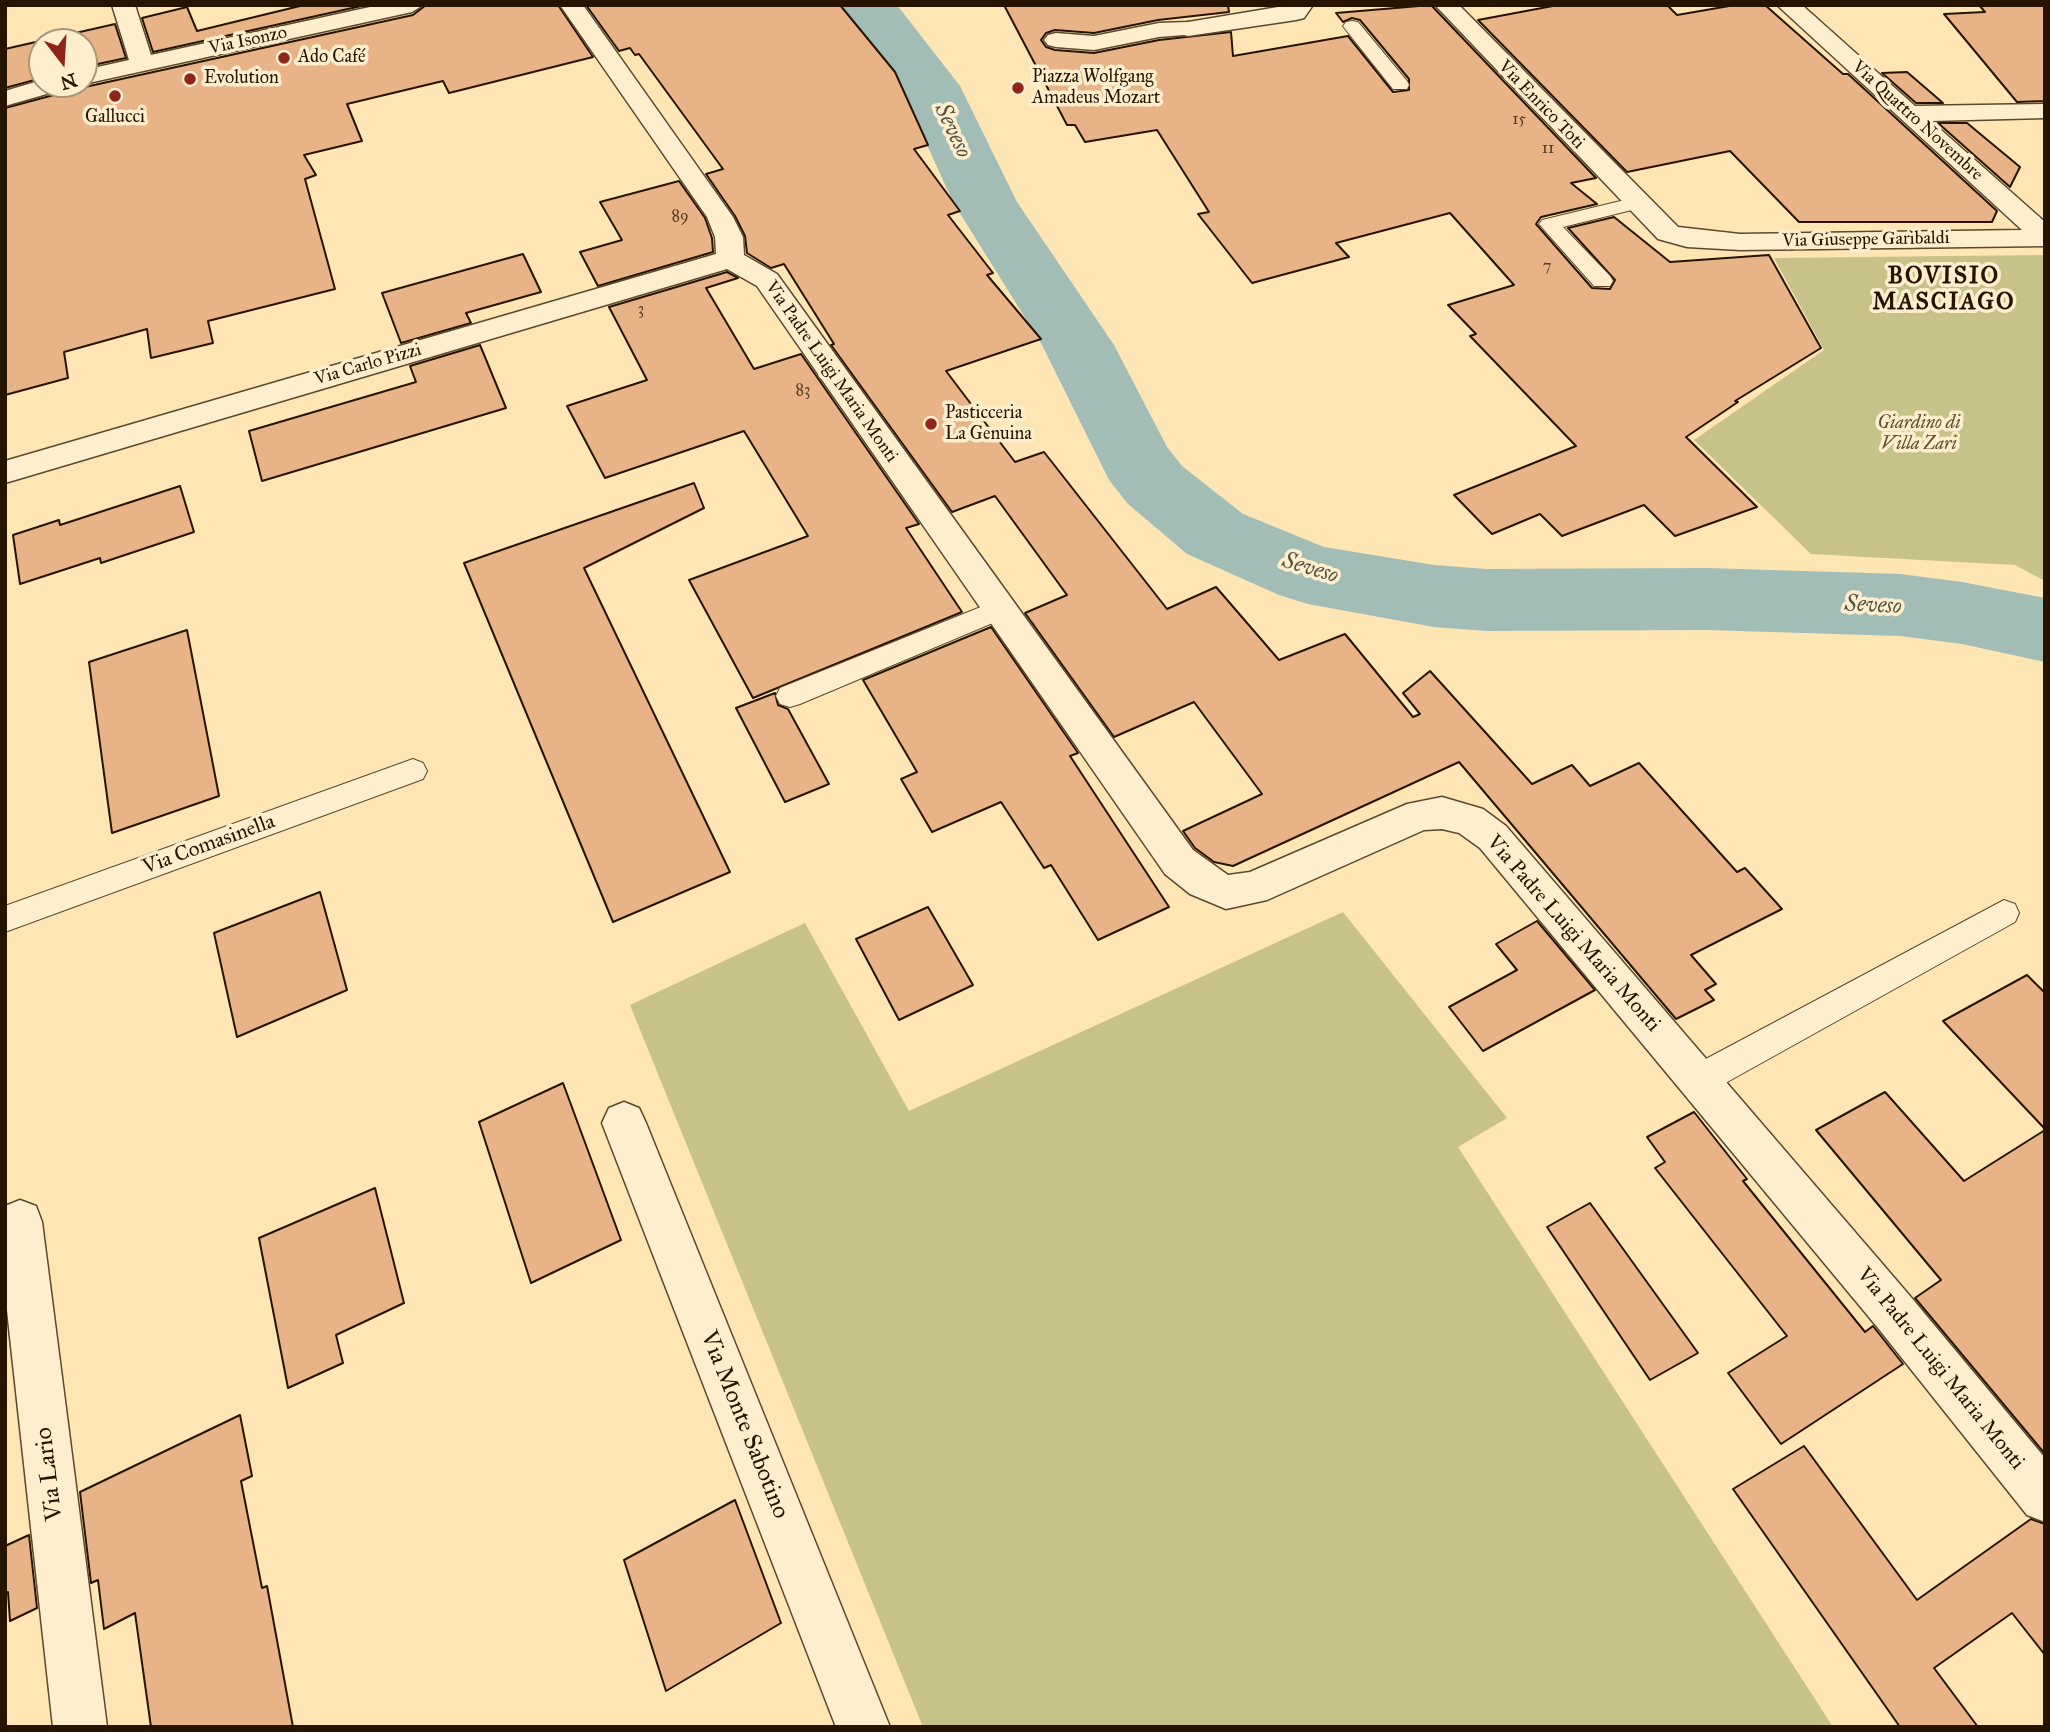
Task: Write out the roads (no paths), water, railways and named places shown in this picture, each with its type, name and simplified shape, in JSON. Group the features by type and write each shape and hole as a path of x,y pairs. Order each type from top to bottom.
{"street":[{"path":"124,5 142,64"},
{"name":"Via Isonzo","path":"98,74 318,15 412,5"},
{"path":"571,5 720,216 729,237 730,259"},
{"path":"1056,40 1094,43 1158,30 1188,29 1296,13 1303,5"},
{"name":"Via Enrico Toti","path":"1446,5 1637,203 1668,233 1687,239"},
{"name":"Via Quattro Novembre","path":"1788,5 2045,237"},
{"path":"5,99 28,92"},
{"path":"1909,114 2045,111"},
{"name":"Via Giuseppe Garibaldi","path":"1687,239 1740,242 2045,237"},
{"name":"Via Carlo Pizzi","path":"5,472 730,259"},
{"name":"Via Padre Luigi Maria Monti","path":"730,259 767,280 998,610 1179,862 1204,882 1226,892 1253,888 1420,815 1442,813 1470,820 1493,837 1699,1080 2045,1497"},
{"name":"Via Monte Sabotino","path":"624,1123 863,1727"},
{"name":"Via Lario","path":"13,1225 80,1727"}],"lane":[{"path":"1352,26 1400,85"},
{"path":"1602,281 1549,224 1637,203"},
{"path":"790,696 998,610"},
{"name":"Via Comasinella","path":"5,919 413,771"},
{"path":"1699,1080 2004,913"}],"waterway":[{"name":"Seveso","path":"868,5 930,86 985,202 1078,345 1136,461 1155,485 1215,534 1308,574 1363,586 1434,596 1486,600 1707,599 1900,605 1962,613 2045,630"}],"place":[{"name":"Ado Café","path":"284,58"},
{"name":"Evolution","path":"190,79"},
{"name":"Piazza Wolfgang Amadeus Mozart","path":"1018,88"},
{"name":"Gallucci","path":"115,96"},
{"name":"Pasticceria La Genuina","path":"931,424"}],"district":[{"name":"BOVISIO MASCIAGO","path":"1944,290"}],"park label":[{"name":"Giardino di Villa Zari","path":"1919,434"}]}
